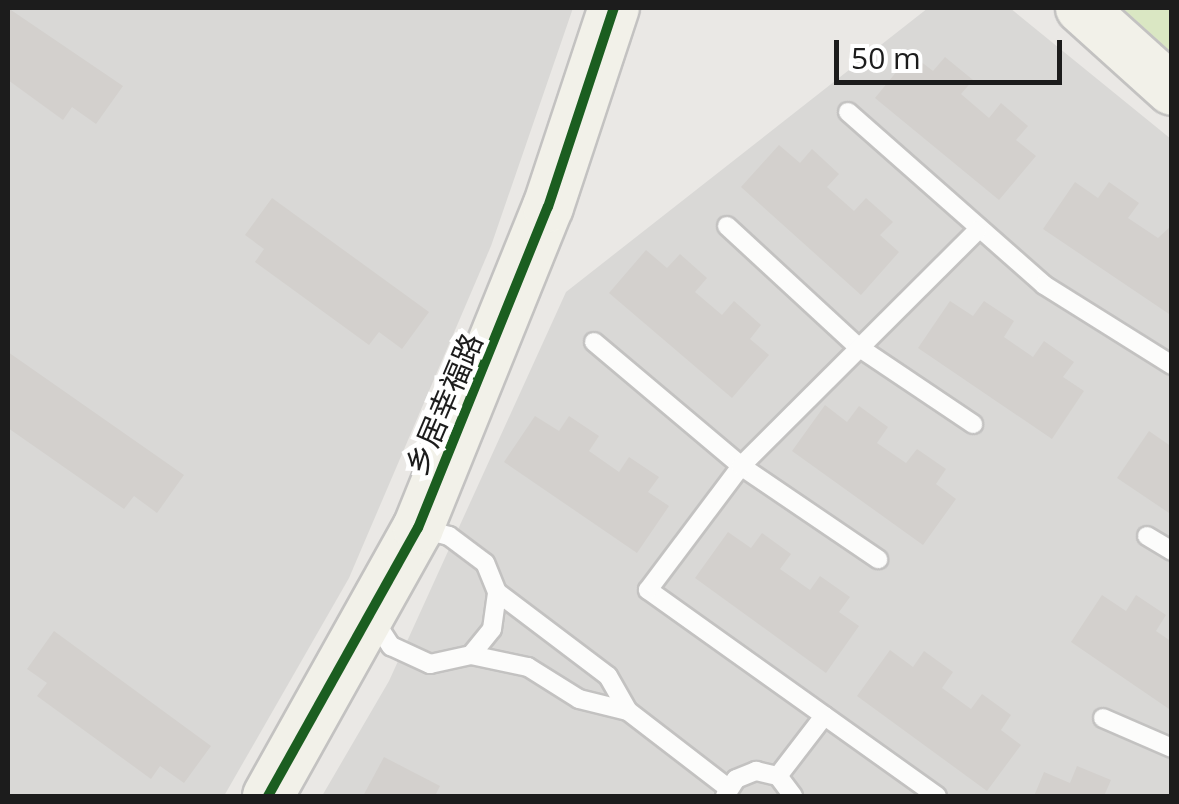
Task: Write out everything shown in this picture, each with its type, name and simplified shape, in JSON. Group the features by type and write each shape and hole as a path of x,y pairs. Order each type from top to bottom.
{"street":[{"name":"乡居幸福路","path":"268,796 372,617 418,528 548,208 614,8"},
{"path":"1082,8 1172,90"}],"lane":[{"path":"848,112 1044,285 1172,364"},
{"path":"727,226 856,346 973,424"},
{"path":"937,796 648,590 741,466 856,346 978,230"},
{"path":"594,342 741,466 878,559"},
{"path":"418,528 472,550 498,592 608,676 628,711 727,792 756,771 778,776 793,796"},
{"path":"1147,536 1172,552"},
{"path":"372,617 391,646 413,658 446,664 470,655 492,629 498,592"},
{"path":"470,655 528,667 579,699 628,711"},
{"path":"778,776 824,716"},
{"path":"1103,718 1172,748"}],"shaded area":[{"path":"8,8 573,8 491,246 349,578 224,796 8,796"},
{"path":"928,8 1010,8 1171,139 1171,796 322,796 389,681 566,292"}],"green space":[{"path":"1110,8 1171,8 1171,62"}],"building":[{"path":"8,8 123,86 96,124 72,107 63,120 8,80"},
{"path":"911,54 933,71 945,57 973,80 961,94 989,118 1001,103 1028,126 1016,140 1036,156 999,200 875,98"},
{"path":"779,145 800,163 812,149 839,174 827,187 854,211 866,198 893,222 880,235 899,252 861,295 741,187"},
{"path":"1075,182 1098,198 1109,182 1139,203 1128,218 1158,238 1172,225 1172,316 1043,229"},
{"path":"272,198 429,312 402,349 379,332 369,345 255,262 264,249 245,235"},
{"path":"646,250 667,268 680,254 707,278 695,292 722,315 734,301 761,325 750,339 769,355 732,398 609,293"},
{"path":"950,301 973,316 984,301 1014,321 1004,337 1033,357 1044,341 1074,362 1063,377 1084,391 1052,439 918,348"},
{"path":"8,352 184,475 157,513 134,496 124,509 8,428"},
{"path":"825,405 847,422 859,406 888,427 877,443 906,463 917,449 946,469 936,484 956,499 923,545 792,451"},
{"path":"535,416 559,431 569,416 599,436 589,451 619,472 629,457 659,477 648,492 669,506 637,553 504,462"},
{"path":"1149,431 1172,447 1172,515 1117,478"},
{"path":"728,532 751,548 762,533 791,554 780,569 810,590 820,576 850,597 839,612 859,626 826,673 695,578"},
{"path":"1102,595 1126,611 1136,595 1166,615 1156,631 1172,642 1172,711 1071,642"},
{"path":"54,631 211,746 184,783 160,766 151,779 37,696 47,683 27,669"},
{"path":"890,650 913,667 924,651 953,672 942,688 971,709 982,694 1011,715 1001,730 1021,745 987,791 857,696"},
{"path":"384,757 440,786 435,796 363,796"},
{"path":"1077,766 1111,780 1104,796 1034,796 1044,772 1070,783"}],"cycle path":[{"path":"268,796 418,528 548,207 614,8"}]}
